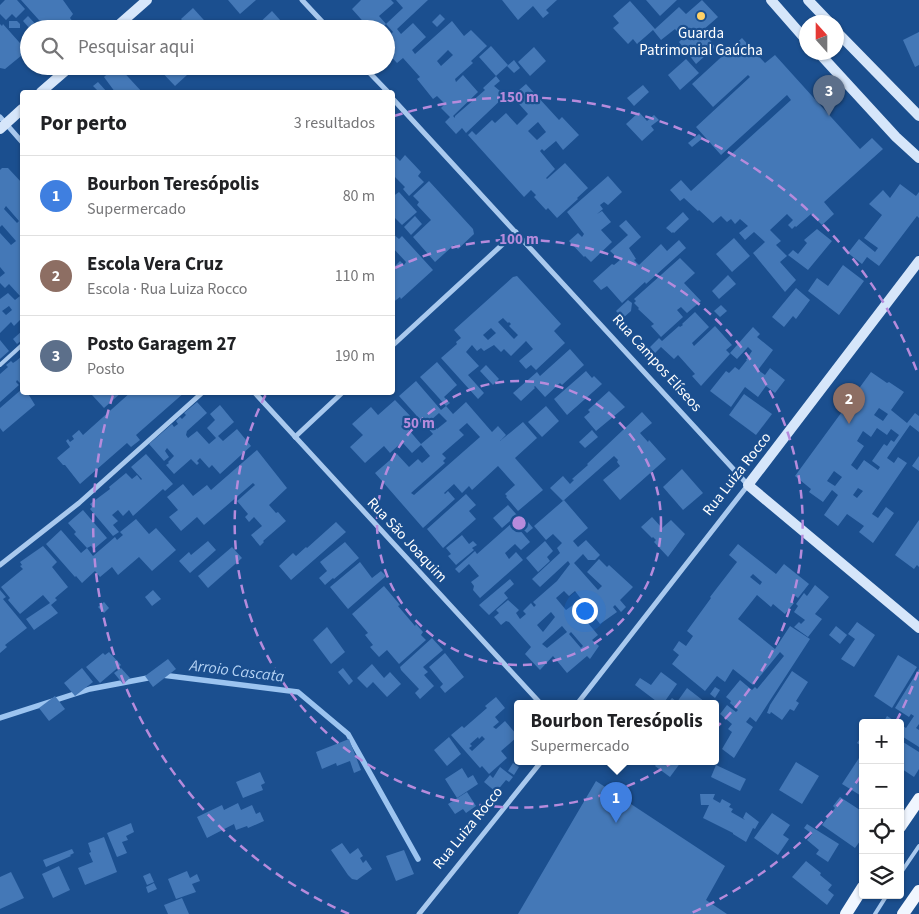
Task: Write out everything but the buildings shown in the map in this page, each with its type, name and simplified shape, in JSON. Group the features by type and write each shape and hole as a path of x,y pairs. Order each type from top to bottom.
{"main road":[{"path":"904,821 919,798"},
{"path":"903,914 919,891"},
{"path":"846,914 859,893"}],"street":[{"path":"124,20 147,0"},
{"path":"302,0 321,20"},
{"path":"771,0 799,32"},
{"path":"808,0 822,15"},
{"path":"844,39 919,116"},
{"path":"825,60 896,137 919,158"},
{"path":"43,90 61,75"},
{"path":"372,75 386,90"},
{"name":"Rua Campos Elíseos","path":"395,101 748,485 919,628"},
{"path":"20,110 2,123 20,140"},
{"path":"395,343 516,232"},
{"name":"Rua Luiza Rocco","path":"580,700 748,485 919,261"},
{"path":"0,565 79,503 200,395"},
{"name":"Rua São Joaquim","path":"257,395 537,700"},
{"path":"295,437 339,395"},
{"name":"Rua Luiza Rocco","path":"419,914 538,765"}],"lane":[{"path":"0,365 20,347"},
{"path":"904,868 919,846"},
{"path":"875,914 884,899"}],"waterway":[{"name":"Arroio Cascata","path":"162,675 298,692 348,734 418,859"},
{"name":"Arroio Cascata","path":"0,718 90,689 153,677"}],"place":[{"name":"Guarda Patrimonial Gaúcha","path":"701,16"},
{"name":"Posto Garagem 27","path":"829,116"},
{"name":"Escola Vera Cruz","path":"849,424"},
{"name":"Bourbon Teresópolis","path":"616,823"}]}
